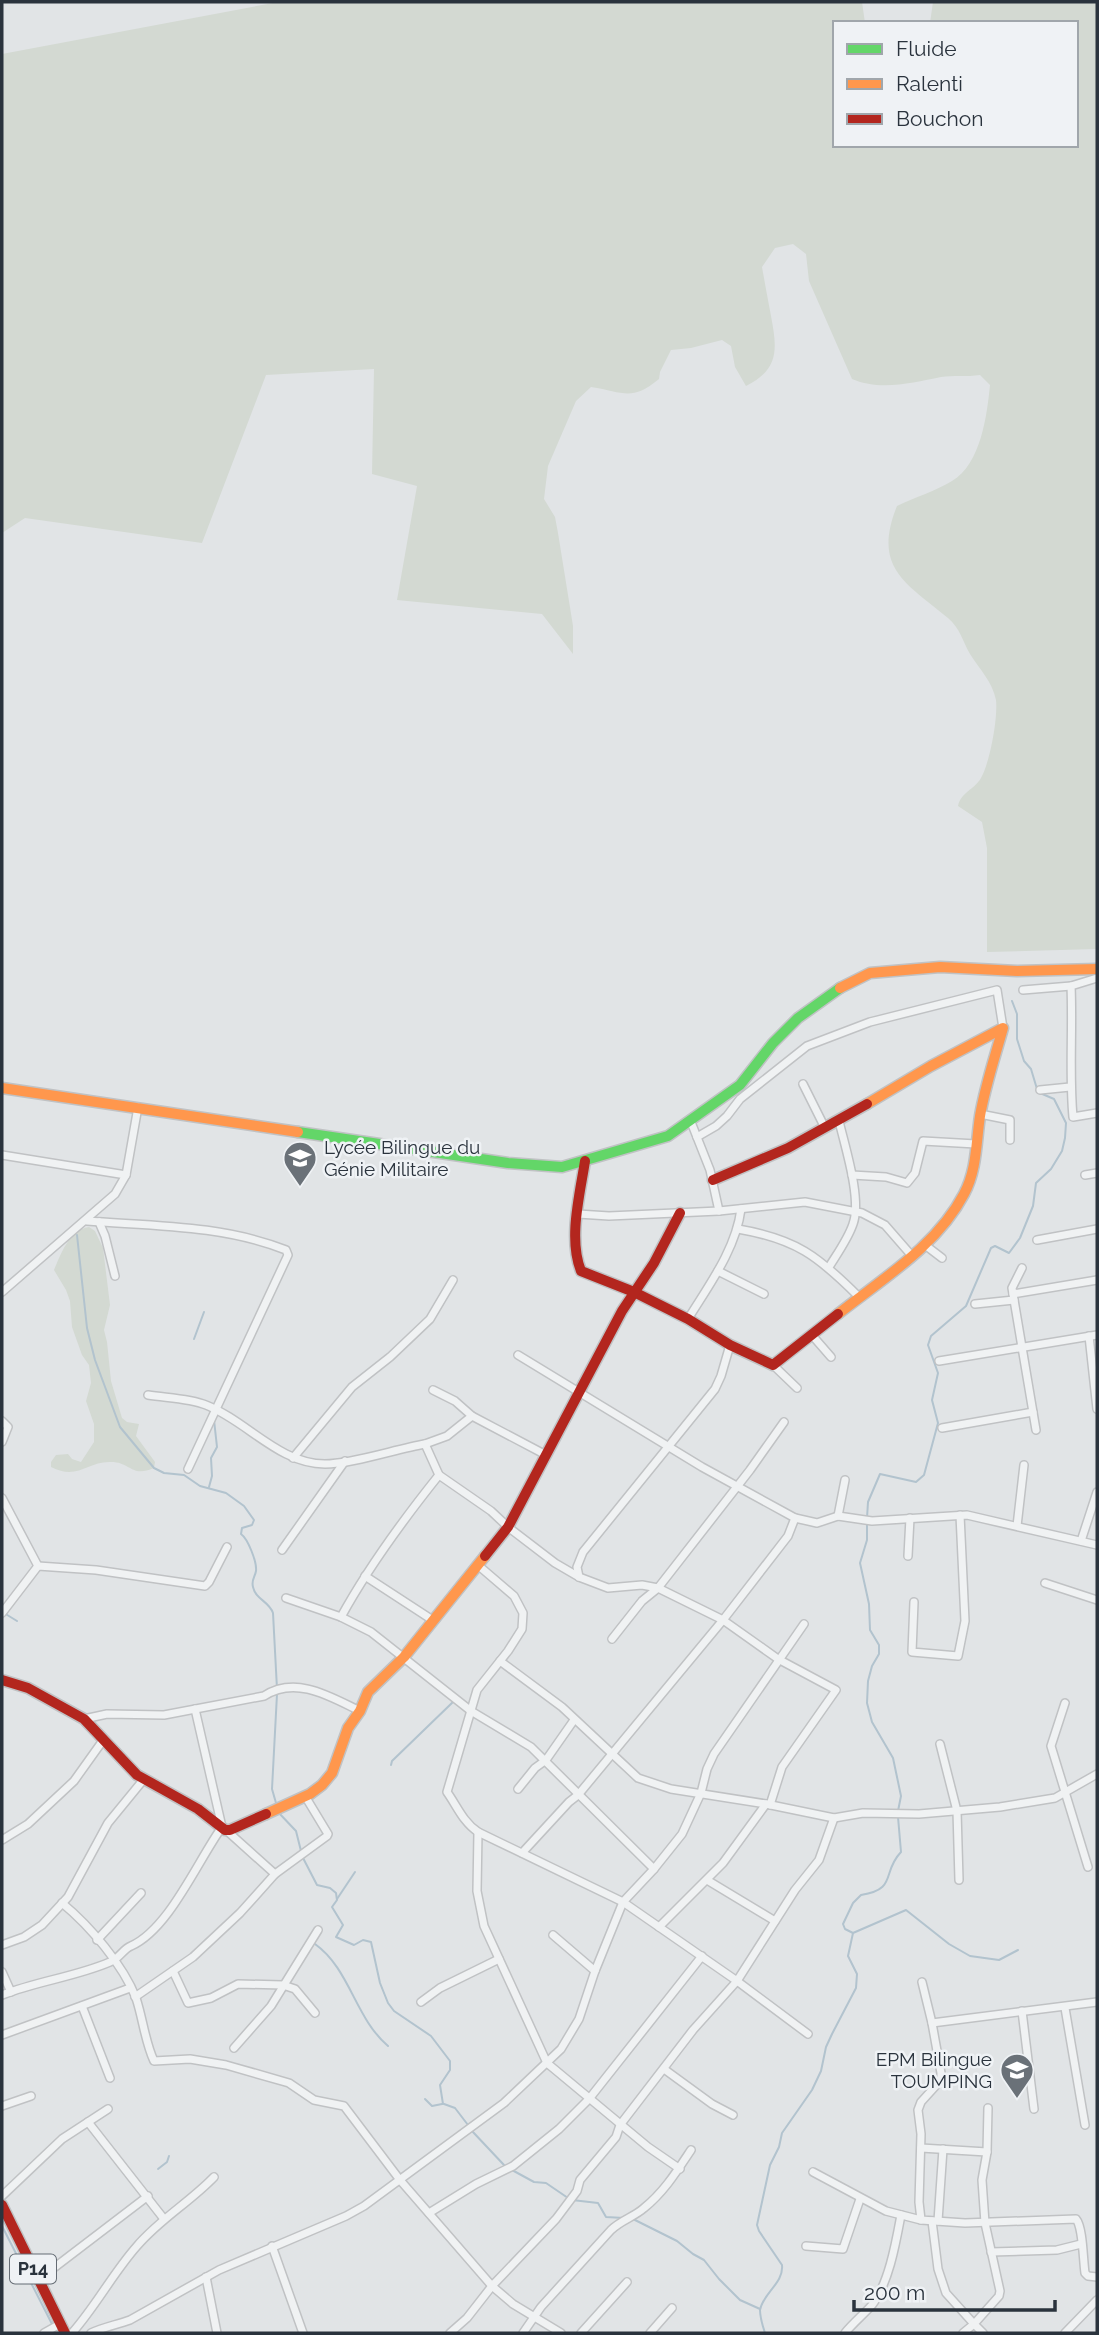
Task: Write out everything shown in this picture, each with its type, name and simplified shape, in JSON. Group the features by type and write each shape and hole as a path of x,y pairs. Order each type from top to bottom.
{"street":[{"path":"2,1087 539,1167 562,1167 656,1141 691,1122 740,1085 773,1042 798,1018 836,990 870,973 940,967 1017,971 1097,969"},
{"path":"1023,990 1072,986 1097,978"},
{"path":"1072,986 1070,1087 1073,1116 1097,1112"},
{"path":"697,1137 716,1126 740,1099 802,1049 870,1022 997,989 1003,1028 980,1114 974,1167 965,1193 944,1225 925,1245 773,1365"},
{"path":"713,1181 736,1173 839,1121 974,1041 1003,1028"},
{"path":"803,1084 825,1128"},
{"path":"1040,1090 1070,1087"},
{"path":"2,1292 116,1194 125,1175 138,1107"},
{"path":"980,1114 1010,1120 1010,1140"},
{"path":"829,1267 853,1226 856,1212 852,1175 839,1121"},
{"path":"691,1122 713,1181 719,1212"},
{"path":"852,1175 907,1183 915,1173 923,1141 976,1144"},
{"path":"2,1155 125,1175"},
{"path":"585,1161 578,1214 578,1266 581,1271 634,1292 688,1319 730,1345 773,1365 797,1388"},
{"path":"1085,1175 1097,1173"},
{"path":"578,1214 609,1216 719,1212 805,1202 862,1213 885,1225 912,1256"},
{"path":"688,1319 718,1270 738,1228 741,1209"},
{"path":"223,1828 230,1830 305,1796 323,1785 332,1773 348,1728 360,1711 368,1692 404,1657 508,1527 634,1292 654,1264 680,1213"},
{"path":"87,1221 256,1238 286,1250 287,1259 188,1469"},
{"path":"99,1222 106,1236 115,1276"},
{"path":"738,1228 769,1234 796,1244 829,1267 858,1296"},
{"path":"1037,1240 1097,1229"},
{"path":"925,1245 942,1258"},
{"path":"1022,1268 1012,1288 1036,1430"},
{"path":"718,1270 764,1294"},
{"path":"293,1458 352,1387 390,1357 430,1319 453,1280"},
{"path":"975,1304 1097,1280"},
{"path":"811,1334 831,1357"},
{"path":"939,1361 1093,1336 1097,1409"},
{"path":"579,1577 577,1567 583,1552 715,1389 722,1376 730,1345"},
{"path":"517,1355 668,1447 795,1518 817,1523 838,1516 872,1521 960,1515 1097,1545"},
{"path":"433,1390 455,1401 472,1416 546,1455"},
{"path":"148,1395 205,1404 293,1458 327,1464 425,1444 447,1436 472,1416"},
{"path":"942,1428 1033,1412"},
{"path":"2,1421 8,1427 2,1442"},
{"path":"612,1639 642,1601 658,1588 784,1422"},
{"path":"425,1444 439,1475 491,1511 555,1563 579,1577 608,1588 642,1585 658,1588 723,1620 778,1659 836,1690 782,1767 768,1804 707,1880 659,1927"},
{"path":"282,1550 345,1461"},
{"path":"1017,1526 1024,1465"},
{"path":"341,1617 394,1532 439,1475"},
{"path":"838,1516 845,1480"},
{"path":"1081,1541 1097,1492"},
{"path":"2,1498 6,1517 38,1566"},
{"path":"914,1602 912,1651 958,1656 965,1621 960,1515"},
{"path":"522,1853 569,1802 579,1795 723,1620 788,1536 795,1518"},
{"path":"908,1556 911,1518"},
{"path":"38,1566 96,1570 205,1586 227,1547"},
{"path":"2,1613 38,1566"},
{"path":"479,1566 509,1591 523,1613 522,1629 480,1684 447,1792 470,1826 624,1902 808,2034"},
{"path":"365,1576 434,1621"},
{"path":"1045,1583 1097,1600"},
{"path":"286,1598 341,1617 371,1632 471,1711 531,1747 654,1869"},
{"path":"91,2333 130,2320 206,2277 346,2216 474,2127 562,2049 579,2020 594,1971 624,1902 682,1834 701,1793 714,1754 804,1624"},
{"path":"500,1661 562,1707 638,1778 660,1787 768,1804 834,1818 863,1813 906,1814 1000,1807 1055,1797 1097,1774"},
{"path":"2,1680 28,1688 84,1719 131,1769 144,1779 198,1808 275,1874"},
{"path":"84,1719 107,1714 164,1715 264,1696 279,1690 311,1688 360,1711"},
{"path":"1065,1703 1051,1746 1088,1867"},
{"path":"2,1995 78,1975 114,1961 130,1947 140,1943 169,1912 203,1855 223,1828 195,1709"},
{"path":"518,1789 545,1760 574,1720"},
{"path":"2,1840 28,1824 74,1781 104,1738"},
{"path":"940,1744 957,1811 960,1880"},
{"path":"2,1945 43,1925 62,1903 86,1866 108,1823 144,1779"},
{"path":"135,1997 205,1947 275,1874 328,1835 305,1796"},
{"path":"450,2333 556,2219 577,2191 580,2180 616,2137 620,2125 693,2029 737,1981 795,1890 819,1860 834,1818"},
{"path":"478,1832 478,1904 484,1926 547,2063 620,2125 680,2169"},
{"path":"707,1880 775,1921"},
{"path":"97,1940 141,1893"},
{"path":"62,1903 79,1918 114,1961 130,1988 154,2061 190,2059 236,2067 289,2084 314,2100 344,2106 400,2180 492,2286 533,2317 561,2333"},
{"path":"234,2048 271,2006 318,1930"},
{"path":"553,1935 594,1971"},
{"path":"429,2213 476,2184 513,2166 546,2142 589,2099 702,1956"},
{"path":"421,2002 440,1987 499,1959"},
{"path":"173,1971 188,2003 211,1998 237,1984 283,1985 295,1989 315,2013"},
{"path":"2,1972 11,1992"},
{"path":"920,2220 921,2148 918,2110 921,2102 941,2080 922,1982"},
{"path":"2,2035 130,1988"},
{"path":"932,2023 1097,2002"},
{"path":"82,2006 110,2078"},
{"path":"1065,2008 1085,2125"},
{"path":"1021,2011 1034,2109"},
{"path":"664,2069 712,2104 733,2115"},
{"path":"2,2105 31,2096"},
{"path":"962,2333 974,2324 999,2296 985,2222 982,2180 987,2152 988,2108"},
{"path":"2,2196 62,2139 108,2109"},
{"path":"88,2122 164,2219"},
{"path":"921,2148 987,2152"},
{"path":"943,2149 935,2221 938,2269 946,2292 983,2333"},
{"path":"523,2333 533,2317 611,2230 621,2220 642,2211 656,2198 680,2169 691,2150"},
{"path":"813,2172 860,2199 920,2220 985,2222 1076,2219 1083,2231 1081,2244 1085,2273 1097,2277"},
{"path":"72,2333 138,2244 214,2177"},
{"path":"38,2280 148,2196"},
{"path":"806,2246 843,2249 860,2199"},
{"name":"P14","path":"2,2205 4,2217 62,2329"},
{"path":"845,2333 877,2296 892,2258 901,2215"},
{"path":"991,2252 1056,2250 1081,2244"},
{"path":"272,2246 303,2333"},
{"path":"206,2277 216,2333"},
{"path":"581,2333 627,2282"},
{"path":"1065,2333 1097,2300"},
{"path":"650,2333 672,2308"},
{"path":"44,2333 62,2329"}],"shaded area":[{"path":"278,2 862,2 865,21 833,21 833,147 1078,147 1078,21 930,21 933,2 1097,2 1097,949 987,952 987,848 982,822 958,806 962,797 978,782 984,771 995,728 996,700 989,681 970,654 956,626 907,584 891,559 890,527 897,506 952,481 970,463 981,438 990,385 980,375 946,376 885,385 852,379 809,281 806,254 793,244 775,248 762,267 775,348 770,365 757,379 746,386 735,367 731,346 722,340 671,350 659,379 641,391 627,394 591,387 576,401 548,466 544,499 555,517 558,533 573,626 573,654 542,614 397,600 417,486 372,474 374,369 266,375 202,543 25,518 2,533 2,54"},
{"path":"89,1227 95,1231 103,1248 110,1305 104,1330 111,1381 122,1418 127,1422 139,1424 136,1436 155,1462 154,1468 146,1471 111,1462 68,1472 51,1467 56,1455 68,1454 72,1459 81,1462 94,1442 94,1424 86,1401 91,1383 89,1365 82,1355 72,1327 70,1301 66,1290 54,1270 71,1238"}],"waterway":[{"path":"1012,1001 1017,1014 1017,1039 1037,1089"},
{"path":"867,1518 868,1502 880,1474 916,1482 924,1475 938,1423 932,1400 938,1373 928,1345 931,1336 966,1306 991,1248 995,1246 1009,1253 1020,1238 1033,1206 1036,1183 1051,1169 1062,1151 1066,1123 1054,1099 1040,1093"},
{"path":"77,1235 87,1328 95,1360 120,1427 154,1468 164,1473 184,1475 200,1486 226,1493 244,1506 254,1520 252,1525 242,1528 241,1534 255,1562 253,1587 273,1613 277,1689"},
{"path":"194,1339 204,1312"},
{"path":"209,1487 212,1476 211,1458 217,1447 214,1420"},
{"path":"867,1524 867,1540 860,1563 869,1604 870,1630 879,1645 879,1654 868,1681 867,1703 872,1722 893,1758 901,1796 898,1811"},
{"path":"4,1613 17,1621"},
{"path":"276,1803 272,1789 277,1694"},
{"path":"391,1765 454,1701"},
{"path":"278,1812 296,1831 301,1851"},
{"path":"853,1933 845,1929 843,1924 853,1903 861,1895 880,1889 885,1884 901,1852 898,1817"},
{"path":"302,1856 317,1885 330,1888 336,1893 337,1900 332,1907 343,1925 336,1937 354,1945 363,1940 371,1942 380,1983 388,2003 394,2011 431,2036 450,2061 450,2070 440,2085 443,2104"},
{"path":"337,1899 355,1872"},
{"path":"765,2333 760,2310 782,2271 782,2265 757,2225 770,2165 779,2147 782,2133 812,2090 821,2071 826,2047 856,1988 857,1974 848,1956 853,1933 906,1910 949,1944 970,1956 999,1960 1018,1950"},
{"path":"315,1944 337,1967 368,2022 388,2046"},
{"path":"425,2099 432,2106 442,2104"},
{"path":"444,2104 455,2108 468,2125"},
{"path":"472,2131 504,2165"},
{"path":"158,2169 167,2162 169,2156"},
{"path":"512,2170 534,2182 546,2183 568,2198"},
{"path":"572,2200 598,2203 606,2217 624,2218"},
{"path":"633,2219 677,2241 704,2260 740,2300 760,2309"},
{"path":"2,2226 52,2324"}],"traffic: fast":[{"path":"298,1132 508,1163 562,1167 668,1136 740,1085 773,1043 798,1018 840,988"}],"traffic: slow":[{"path":"840,988 870,973 940,967 1017,971 1097,969"},
{"path":"838,1314 924,1246 953,1213 964,1194 974,1166 982,1105 1003,1028 867,1104"},
{"path":"2,1088 298,1132"},
{"path":"266,1814 310,1794 322,1785 332,1773 348,1728 360,1711 368,1692 404,1657 485,1556"}],"traffic: jam":[{"path":"713,1180 788,1148 867,1104"},
{"path":"585,1161 575,1231 581,1271 634,1292 688,1319 730,1345 773,1365 838,1314"},
{"path":"485,1556 508,1527 622,1311 654,1263 680,1213"},
{"path":"2,1680 28,1688 84,1719 137,1775 198,1809 225,1830 266,1814"},
{"path":"2,2205 65,2333"}],"place":[{"name":"Lycée Bilingue du Génie Militaire","path":"300,1188"},
{"name":"EPM Bilingue TOUMPING","path":"1017,2100"}]}
